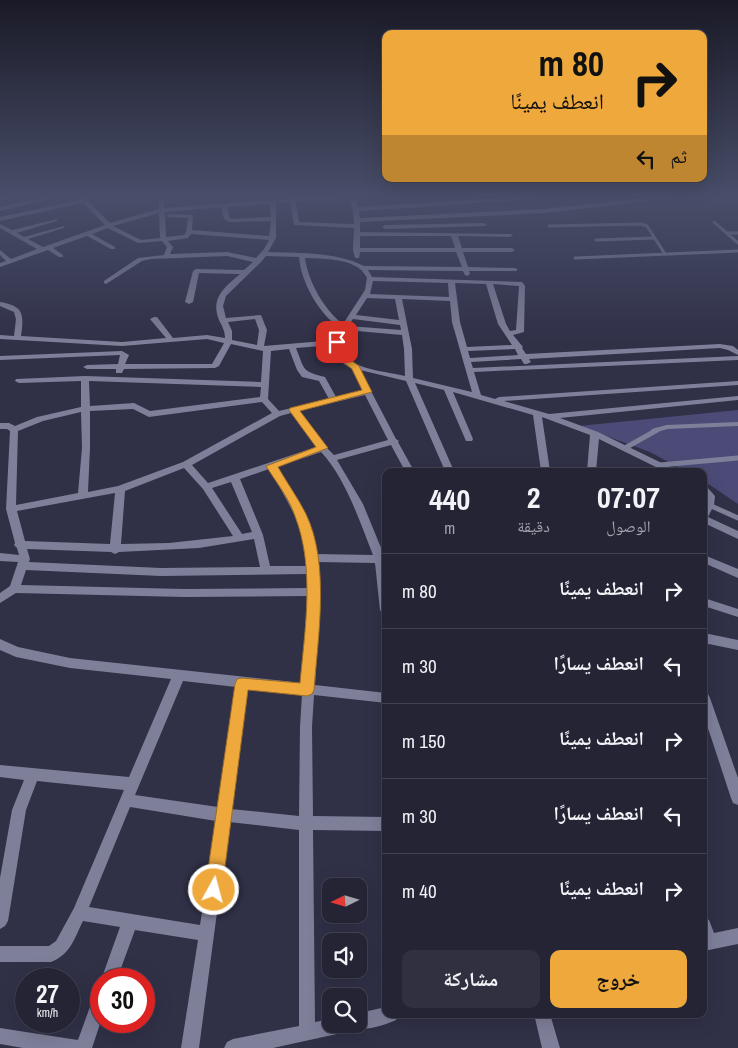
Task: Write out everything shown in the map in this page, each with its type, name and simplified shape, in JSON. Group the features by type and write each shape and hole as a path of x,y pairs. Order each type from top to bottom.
{"street":[{"path":"36,246 41,249"},
{"path":"0,264 51,246"},
{"path":"109,246 113,248"},
{"path":"167,255 169,246"},
{"path":"86,366 215,366 228,341 228,332 219,308 222,296 259,261 269,246"},
{"path":"356,246 360,267 370,279 522,284 520,332 508,333"},
{"path":"458,246 470,281"},
{"path":"48,247 61,256"},
{"path":"356,250 512,250"},
{"path":"0,252 10,260"},
{"path":"106,282 140,259 167,255 226,254 259,261"},
{"path":"222,271 226,254"},
{"path":"265,254 332,259 360,267 516,270"},
{"path":"302,256 304,270 333,321 344,328 405,333"},
{"path":"189,302 196,271 246,272"},
{"path":"370,279 366,296 344,328 337,342 341,357 356,368 447,388 542,415 595,434 666,468"},
{"path":"451,281 456,322 478,397"},
{"path":"489,282 502,324 525,356 530,367"},
{"path":"366,296 453,299"},
{"path":"398,297 408,349 409,379 448,468"},
{"path":"0,304 12,306 18,311 20,316 18,337"},
{"path":"223,320 258,317 262,330 264,349 264,399 278,414"},
{"path":"351,317 402,323"},
{"path":"154,319 170,338"},
{"path":"0,337 122,344 170,338 208,337 264,349 337,342"},
{"path":"468,360 720,346 730,348 738,353"},
{"path":"292,347 300,370 305,375 322,379 334,400"},
{"path":"464,349 519,347"},
{"path":"0,358 122,353 125,355 117,379"},
{"path":"471,370 738,358"},
{"path":"356,368 408,468"},
{"path":"19,381 85,378 264,385"},
{"path":"82,498 86,448 85,378"},
{"path":"490,400 738,383"},
{"path":"447,388 469,439"},
{"path":"11,509 82,498 120,489 186,464 278,414 367,392"},
{"path":"542,415 738,398"},
{"path":"14,430 40,419 84,409 134,406 149,414 264,399"},
{"path":"293,410 332,458 358,504 382,557"},
{"path":"542,415 545,468"},
{"path":"0,426 8,426 14,430"},
{"path":"0,599 14,589 25,562 11,509 14,430"},
{"path":"591,468 595,434"},
{"path":"332,458 395,442"},
{"path":"206,487 323,448"},
{"path":"186,464 206,487 240,539"},
{"path":"272,466 301,515 312,558 313,592 307,690 307,1031"},
{"path":"234,477 258,535 266,571"},
{"path":"115,550 120,489"},
{"path":"707,492 710,496 707,509"},
{"path":"707,520 738,535"},
{"path":"20,546 115,550 204,544 258,535"},
{"path":"0,557 25,562 160,572 312,570"},
{"path":"312,558 382,559"},
{"path":"707,560 738,574"},
{"path":"14,589 184,593 313,592"},
{"path":"707,603 737,613"},
{"path":"707,639 738,646"},
{"path":"0,644 16,652 70,663 178,677 382,698"},
{"path":"0,954 56,953 65,942 128,800 178,677"},
{"path":"190,1048 242,684"},
{"path":"707,707 738,798"},
{"path":"0,771 133,784"},
{"path":"0,921 19,810 33,773"},
{"path":"128,800 223,815 306,824 382,824"},
{"path":"79,913 207,934"},
{"path":"113,968 130,922"},
{"path":"707,942 738,936"},
{"path":"367,1020 382,1016"},
{"path":"543,1018 551,1048"},
{"path":"233,1048 322,1028"},
{"path":"83,1048 90,1029"},
{"path":"0,1036 67,1047"}],"lane":[{"path":"659,246 665,254"},
{"path":"575,258 738,251"},
{"path":"626,448 653,432 667,428 738,424"},
{"path":"660,465 738,458"},
{"path":"709,505 738,518"}],"shaded area":[{"path":"738,410 738,504 707,483 707,468 679,468 650,452 579,426"}],"route":[{"path":"214,890 242,684 307,690 313,610 312,558 301,515 272,466 323,448 317,443 293,410 367,392 356,368 346,363 341,357 337,342"}]}
